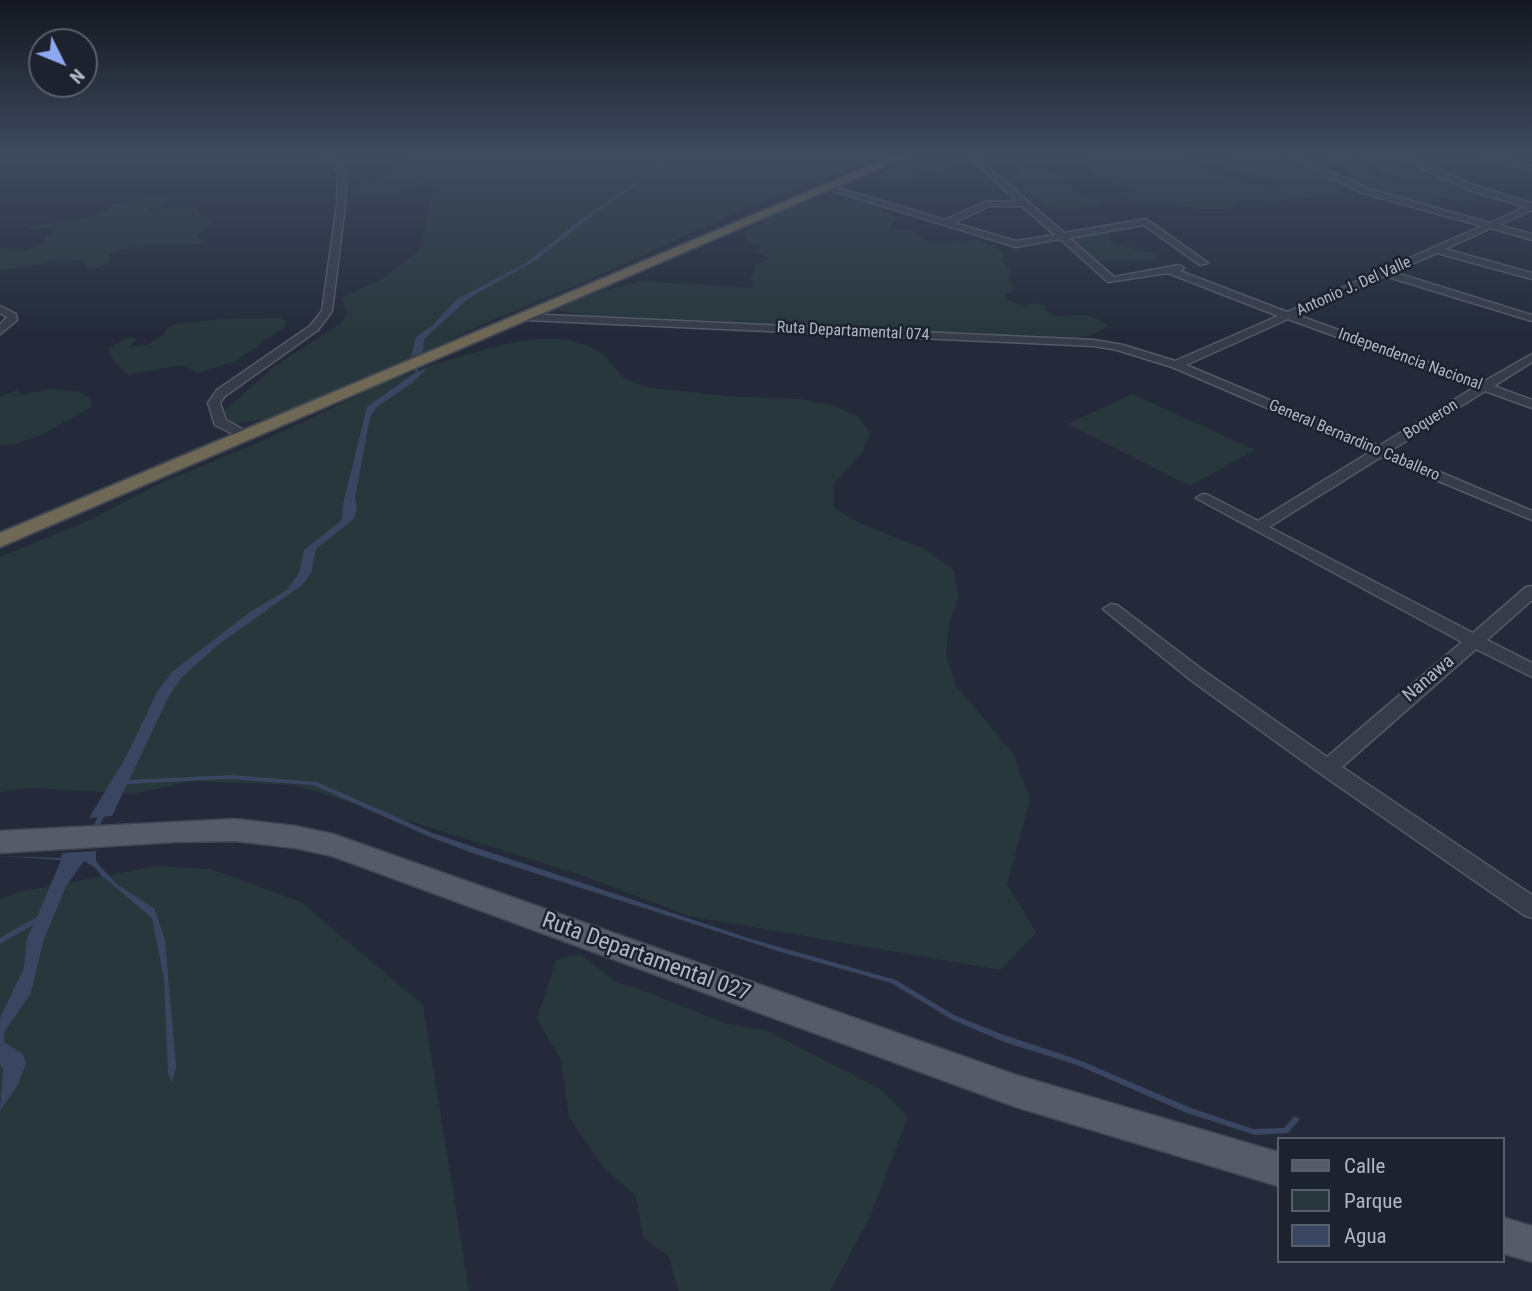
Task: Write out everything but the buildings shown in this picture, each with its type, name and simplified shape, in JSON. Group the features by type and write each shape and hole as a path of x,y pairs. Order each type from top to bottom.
{"highway":[{"path":"0,541 762,216"}],"main road":[{"name":"Ruta Departamental 027","path":"0,842 235,830 295,837 333,845 1016,1091 1276,1168"},
{"path":"1504,1236 1532,1244"}],"street":[{"path":"246,435 220,422 214,411 214,403 221,393 314,328 327,311 340,216"},
{"path":"923,216 1016,244 1060,237 1146,222 1203,263 1112,280 1060,237 1037,216"},
{"path":"946,223 961,216"},
{"path":"1456,216 1532,237"},
{"name":"Antonio J. Del Valle","path":"1176,365 1512,216"},
{"path":"1438,250 1532,276"},
{"name":"Independencia Nacional","path":"1170,270 1288,316 1532,404"},
{"path":"1386,273 1532,318"},
{"path":"0,309 12,316 12,320 0,331"},
{"path":"0,315 0,324"},
{"name":"Ruta Departamental 074","path":"526,317 1094,343 1138,351 1176,365"},
{"name":"Boqueron","path":"1258,527 1532,357"},
{"name":"General Bernardino Caballero","path":"1176,365 1532,516"},
{"path":"1203,498 1532,671"},
{"name":"Nanawa","path":"1328,768 1532,591"},
{"path":"1111,609 1328,768 1532,908"}],"green space":[{"path":"204,216 215,220 198,235 202,240 200,244 187,246 168,243 120,249 109,254 110,262 95,269 88,269 83,260 55,261 0,271 0,248 18,251 32,248 43,244 45,238 54,231 28,227 87,218"},
{"path":"427,216 727,216 585,282 486,323 338,394 270,419 232,423 224,411 276,365 340,324 348,313 341,298 382,279 417,252 422,243"},
{"path":"770,216 893,216 898,219 893,222 889,231 912,231 923,240 944,243 976,240 986,243 1001,251 1004,255 1001,260 1010,269 1009,279 1015,290 1006,294 1005,299 1025,306 1035,303 1047,307 1046,311 1057,316 1089,315 1108,325 1095,334 1061,343 974,332 943,333 867,327 832,329 803,325 697,321 653,322 583,316 559,310 561,304 642,281 751,288 756,284 750,279 755,265 769,259 758,251 762,247 746,241 748,238 742,231"},
{"path":"1096,226 1107,231 1112,244 1160,255 1152,261 1094,261 1081,250 1081,246 1073,242 1072,235"},
{"path":"280,318 286,322 284,327 236,361 204,371 196,372 183,366 175,366 128,375 114,362 108,348 129,337 138,339 127,348 146,345 162,336 168,327 183,323"},
{"path":"535,339 563,339 586,345 603,354 624,378 645,387 727,396 801,399 832,405 857,416 870,432 863,451 833,485 834,508 859,523 925,549 954,570 958,598 949,624 946,654 956,686 1012,752 1030,799 1007,884 1036,933 1000,970 689,916 584,876 295,785 192,781 134,794 30,788 0,792 0,557 90,520 161,483 265,440 379,385 435,364 505,344"},
{"path":"50,389 80,392 89,397 93,406 43,434 16,444 0,446 0,397 17,390 21,395"},
{"path":"1132,394 1255,450 1190,486 1067,424"},
{"path":"157,866 211,869 301,902 423,1005 469,1291 0,1291 0,899 19,892"},
{"path":"580,954 616,982 724,1023 768,1031 880,1089 908,1116 870,1217 830,1291 678,1291 669,1257 643,1237 636,1196 603,1167 569,1117 561,1060 537,1019 556,960"}],"water":[{"path":"591,216 538,259 469,298 424,339 423,351 411,357 416,337 432,326 457,299 526,263 579,221"},
{"path":"427,368 412,383 377,407 370,417 355,498 357,508 354,519 316,549 311,573 302,585 219,644 182,677 169,696 129,780 232,775 317,782 435,834 751,939 896,980 954,1015 1079,1060 1191,1108 1253,1129 1284,1128 1294,1116 1300,1119 1288,1133 1255,1135 1187,1113 1077,1065 1004,1042 951,1019 891,983 781,952 475,854 313,785 227,779 127,784 112,816 89,818 126,757 157,692 172,672 250,612 287,590 299,573 304,550 342,520 343,504 367,407 412,375"},
{"path":"96,851 94,867 84,861 66,886 43,942 31,993 4,1032 4,1042 23,1054 26,1064 17,1086 0,1111 3,1069 0,1065 0,1018 24,968 27,938 33,925 0,944 0,938 37,917 61,860 0,856 61,858 62,853"},
{"path":"103,869 116,884 154,908 165,940 176,1067 172,1082 168,1073 164,979 152,918 98,872"}],"waterway":[{"path":"416,375 419,348"},
{"path":"94,830 103,813"},
{"path":"92,860 104,875"}]}
